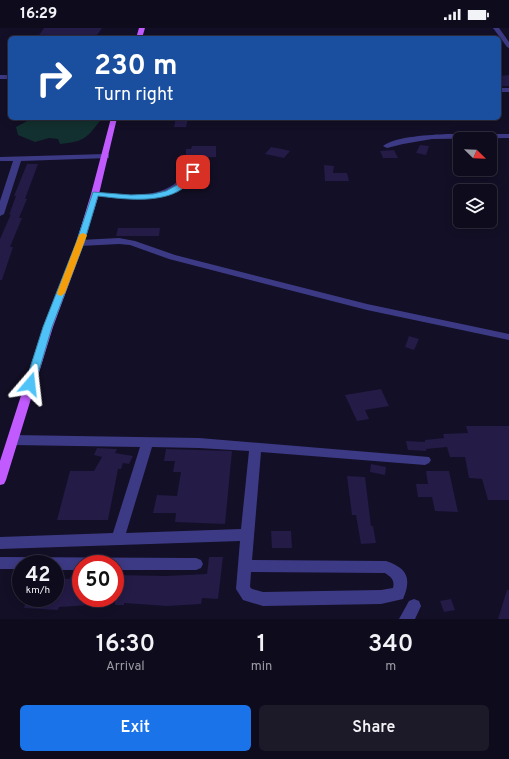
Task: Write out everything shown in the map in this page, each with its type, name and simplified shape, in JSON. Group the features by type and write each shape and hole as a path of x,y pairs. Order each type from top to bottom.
{"main road":[{"path":"0,480 48,327 80,243 106,156 114,120"}],"street":[{"path":"496,28 509,46"},
{"path":"387,146 404,140 423,138 509,136"},
{"path":"0,159 106,156"},
{"path":"0,214 18,158"},
{"path":"95,194 131,197 153,196 169,192 180,187 193,172"},
{"path":"80,243 119,241 132,243 172,257 388,312 509,337"},
{"path":"13,440 198,443 425,460"},
{"path":"118,539 146,442"},
{"path":"245,566 386,567 396,572 401,579 401,588 398,594 381,597 263,599 248,595 243,589 255,447"},
{"path":"0,543 248,535"},
{"path":"0,563 196,564"},
{"path":"406,619 414,606"}],"green space":[{"path":"29,120 100,121 87,136 74,142 60,144 58,139 49,138 35,142 18,135 16,127"}],"building":[{"path":"44,28 102,28 96,36 38,36"},
{"path":"509,75 509,86 501,86 501,76"},
{"path":"176,120 188,120 186,127 174,127"},
{"path":"420,145 429,146 426,155 416,153"},
{"path":"192,146 216,146 216,157 186,158 186,149 191,149"},
{"path":"271,147 290,151 284,158 265,154"},
{"path":"394,150 398,158 383,158 380,151"},
{"path":"27,164 38,164 25,199 27,199 19,218 22,218 10,247 13,247 2,280 0,280 0,239 11,214 9,215 16,196 14,196"},
{"path":"324,165 334,166 333,173 347,173 349,181 325,181"},
{"path":"118,228 160,228 159,236 116,236"},
{"path":"409,336 419,339 414,350 405,347"},
{"path":"381,389 389,406 365,410 369,419 357,421 345,395"},
{"path":"466,426 509,426 509,500 488,500 482,479 469,478 465,457 450,457 447,447 426,449 426,451 408,450 406,441 425,442 425,440 444,438 443,434 468,433"},
{"path":"97,448 117,449 115,453 133,456 129,464 123,463 121,469 118,469 108,520 57,520 70,471 94,471 102,457 94,455"},
{"path":"166,449 232,451 225,524 175,522 176,513 153,513 157,495 177,496 181,472 173,472 175,461 164,461"},
{"path":"371,464 386,467 385,475 370,472"},
{"path":"426,471 449,471 458,512 435,511 432,497 418,497 416,484 428,484"},
{"path":"347,476 365,477 371,526 373,526 376,543 361,544 356,515 352,515"},
{"path":"271,531 291,531 292,548 272,548"},
{"path":"209,557 223,557 218,599 202,598 201,604 167,606 124,603 124,575 166,576 207,574"},
{"path":"70,577 72,577 72,606 64,607 64,579 70,579"},
{"path":"507,590 509,590 509,619 498,619"},
{"path":"451,599 455,610 444,612 440,601"},
{"path":"24,607 59,607 58,610"}],"slow traffic":[{"path":"61,293 83,235"}],"route":[{"path":"30,384 48,327 80,243 95,194 131,197 153,196 169,192 180,187 188,180 193,172"}]}
